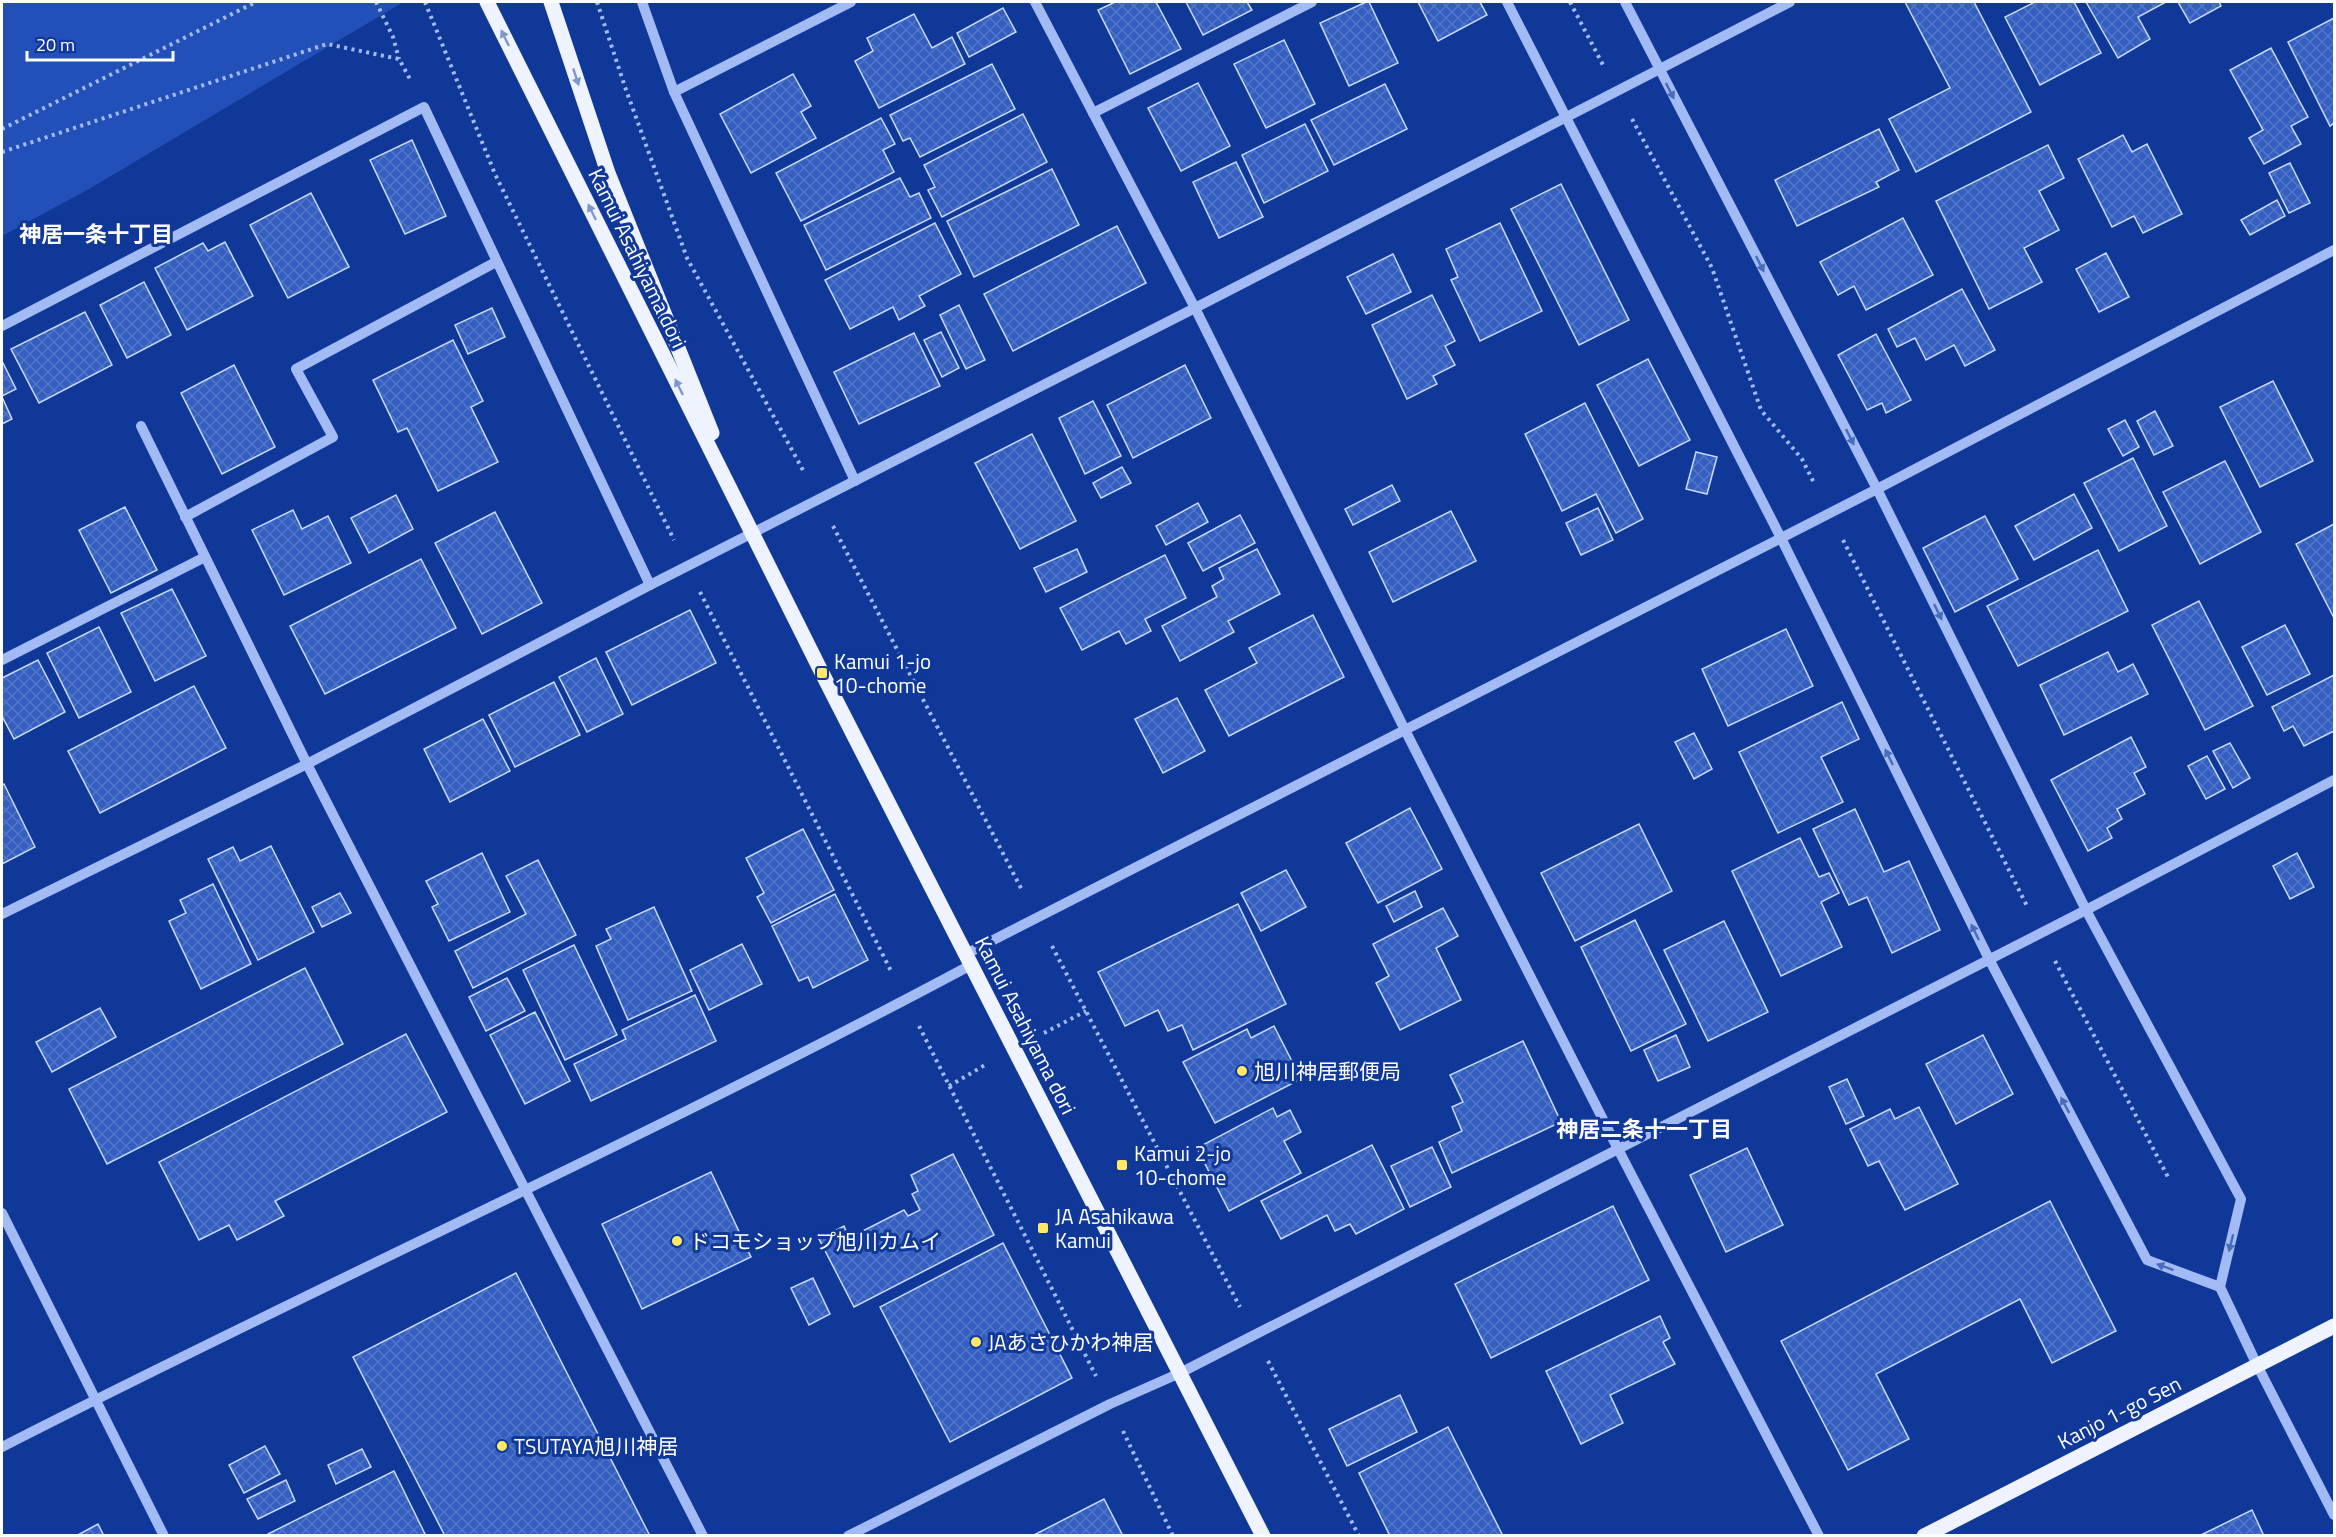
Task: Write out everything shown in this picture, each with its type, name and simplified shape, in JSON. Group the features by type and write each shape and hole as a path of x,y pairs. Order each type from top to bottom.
{"main road":[{"name":"Kamui Asahiyama dori","path":"487,2 752,533 1263,1536"},
{"name":"Kamui Asahiyama dori","path":"551,2 608,173 752,533"},
{"name":"Kanjo 1-go Sen","path":"1924,1536 2334,1326"}],"street":[{"path":"642,2 674,92 855,481"},
{"path":"674,92 851,2"},
{"path":"1035,2 1195,308 1405,730 1618,1149 1819,1536"},
{"path":"1094,113 1312,2"},
{"path":"1507,2 1781,538 1989,959 2147,1260 2220,1287"},
{"path":"1625,2 1877,489 2086,910 2241,1199 2220,1287 2334,1515"},
{"path":"2,914 307,764 650,585 1790,2"},
{"path":"2,326 424,107 650,585"},
{"path":"2,1447 95,1399 526,1190 906,1000 1037,918 1829,514 2334,250"},
{"path":"185,517 333,438 296,369 496,262"},
{"path":"141,426 307,764 703,1536"},
{"path":"2,660 205,558"},
{"path":"848,1536 1110,1404 1180,1373 2086,910 2334,780"},
{"path":"2,1213 164,1536"}],"path":[{"path":"2,129 256,2"},
{"path":"376,2 393,37 399,58 424,107"},
{"path":"425,2 495,174 687,566 1110,1404 1173,1536"},
{"path":"597,2 687,258 819,499 1359,1536"},
{"path":"1570,2 1712,268 1761,410 1802,459 2040,933 2168,1177"},
{"path":"2,152 327,44 399,58"}],"shaded area":[{"path":"2,2 399,2 400,4 89,189 2,236"}],"building":[{"path":"1115,2 1156,2 1181,49 1130,74 1098,10"},
{"path":"1186,2 1247,2 1252,10 1203,35"},
{"path":"1369,2 1398,63 1349,86 1320,23"},
{"path":"1418,2 1480,2 1487,15 1438,41"},
{"path":"1905,2 1974,2 2031,112 1916,172 1889,119 1950,88"},
{"path":"2035,2 2074,2 2101,53 2040,85 2005,17"},
{"path":"2086,2 2164,3 2138,17 2150,39 2118,58"},
{"path":"2178,2 2219,2 2221,6 2190,23"},
{"path":"1003,8 1016,32 969,57 957,33"},
{"path":"914,14 932,48 952,37 965,64 879,108 855,61 873,51 867,38"},
{"path":"2334,18 2334,123 2330,126 2288,42"},
{"path":"1284,40 1315,104 1266,128 1234,64"},
{"path":"2271,48 2308,117 2291,126 2301,144 2264,164 2249,138 2263,130 2230,70"},
{"path":"992,64 1015,109 920,157 910,138 903,141 890,115"},
{"path":"793,74 811,106 801,112 816,138 751,173 720,114"},
{"path":"1198,83 1230,146 1181,171 1148,108"},
{"path":"1385,84 1407,129 1334,165 1311,120"},
{"path":"1023,114 1047,162 942,217 928,190 935,187 924,165"},
{"path":"881,118 895,144 883,150 894,172 801,221 776,173"},
{"path":"1305,124 1328,171 1264,203 1242,155"},
{"path":"1879,129 1899,170 1876,182 1879,187 1797,226 1775,180"},
{"path":"2123,135 2132,152 2147,144 2182,214 2143,233 2134,216 2112,227 2078,159"},
{"path":"412,140 446,216 405,234 370,160"},
{"path":"2048,145 2064,178 2039,191 2059,230 2024,248 2042,282 1989,309 1936,201"},
{"path":"1236,162 1263,217 1219,238 1193,182"},
{"path":"2290,163 2310,203 2289,213 2269,173"},
{"path":"1052,169 1079,225 974,277 947,221"},
{"path":"900,178 910,197 919,193 931,218 826,270 804,225"},
{"path":"1561,184 1629,320 1579,345 1511,209"},
{"path":"311,193 349,267 288,298 250,225"},
{"path":"2277,200 2285,216 2250,235 2241,220"},
{"path":"1903,218 1933,275 1866,310 1854,286 1838,295 1820,262"},
{"path":"935,223 961,274 919,296 925,306 899,320 893,307 850,329 825,280"},
{"path":"1500,223 1542,311 1480,341 1451,280 1458,277 1446,249"},
{"path":"1117,226 1146,283 1013,351 984,294"},
{"path":"225,242 253,296 187,330 155,268 203,243 208,251"},
{"path":"2106,253 2129,297 2099,312 2076,269"},
{"path":"1393,254 1411,292 1366,314 1347,277"},
{"path":"144,282 171,335 127,358 100,305"},
{"path":"1962,289 1995,350 1965,366 1954,345 1926,360 1915,338 1897,347 1888,329"},
{"path":"1432,295 1455,341 1445,346 1455,365 1433,376 1437,384 1407,399 1372,325"},
{"path":"959,305 985,360 966,369 940,315"},
{"path":"492,308 505,337 468,354 455,325"},
{"path":"85,312 112,365 39,403 11,349"},
{"path":"941,332 959,368 942,377 924,340"},
{"path":"914,333 940,386 859,424 834,372"},
{"path":"1876,334 1911,400 1886,413 1882,403 1867,410 1838,355"},
{"path":"453,340 483,401 471,407 498,462 438,491 407,428 398,432 373,380"},
{"path":"1648,359 1690,440 1639,466 1597,385"},
{"path":"2,361 16,389 2,396"},
{"path":"234,365 275,447 222,474 181,393"},
{"path":"1185,365 1211,418 1133,458 1107,405"},
{"path":"2273,381 2313,461 2260,487 2220,407"},
{"path":"2,397 12,419 2,424"},
{"path":"1093,401 1121,456 1085,474 1059,418"},
{"path":"1585,403 1643,519 1616,533 1596,494 1562,511 1525,434"},
{"path":"2155,411 2173,446 2154,455 2137,421"},
{"path":"2125,420 2139,447 2123,456 2108,429"},
{"path":"1032,434 1076,521 1020,549 975,463"},
{"path":"1696,452 1717,457 1707,494 1686,489"},
{"path":"2133,458 2167,526 2119,551 2084,483"},
{"path":"2225,461 2261,532 2200,564 2163,492"},
{"path":"1122,467 1131,483 1101,498 1093,483"},
{"path":"1392,485 1400,501 1353,525 1345,509"},
{"path":"2074,494 2092,528 2034,560 2015,526"},
{"path":"396,495 413,529 369,553 351,518"},
{"path":"1198,503 1208,522 1166,545 1156,526"},
{"path":"125,507 157,570 111,593 79,530"},
{"path":"1598,508 1613,540 1581,555 1566,523"},
{"path":"293,510 302,529 328,516 351,563 284,595 252,530"},
{"path":"1451,511 1476,561 1393,602 1369,552"},
{"path":"495,512 542,603 482,634 435,543"},
{"path":"1240,515 1255,543 1203,571 1188,543"},
{"path":"1985,516 2018,579 1955,612 1923,548"},
{"path":"2334,524 2334,618 2296,544"},
{"path":"1077,549 1087,572 1046,592 1034,568"},
{"path":"1257,549 1280,594 1228,621 1234,632 1180,661 1162,626 1217,597 1212,586 1224,579 1219,568"},
{"path":"2098,550 2128,611 2018,666 1987,606"},
{"path":"1165,555 1186,598 1145,619 1151,631 1126,644 1119,631 1082,650 1060,608"},
{"path":"421,559 456,628 325,694 290,626"},
{"path":"172,589 206,656 155,681 121,613"},
{"path":"2199,601 2253,706 2205,730 2152,625"},
{"path":"690,610 716,663 632,705 606,652"},
{"path":"1313,615 1344,677 1229,736 1205,690 1257,663 1249,648"},
{"path":"2285,625 2310,674 2267,695 2242,647"},
{"path":"99,627 131,692 79,718 47,653"},
{"path":"1786,629 1813,686 1728,726 1702,669"},
{"path":"2108,652 2118,672 2133,664 2148,694 2064,735 2040,685"},
{"path":"596,658 623,714 587,732 559,677"},
{"path":"38,660 65,712 14,739 2,716 2,678"},
{"path":"2334,675 2334,731 2304,746 2293,726 2284,731 2272,707"},
{"path":"554,682 580,735 515,767 489,715"},
{"path":"194,686 226,748 100,813 68,751"},
{"path":"1177,698 1205,751 1163,773 1135,719"},
{"path":"1842,702 1859,739 1821,757 1843,802 1778,833 1739,752"},
{"path":"483,719 510,771 450,802 424,749"},
{"path":"1694,733 1712,769 1694,779 1675,742"},
{"path":"2131,737 2146,767 2134,773 2145,794 2117,809 2122,819 2107,828 2112,838 2088,851 2051,780"},
{"path":"2230,743 2250,778 2233,788 2213,751"},
{"path":"2207,756 2225,789 2206,799 2188,766"},
{"path":"4,784 35,847 2,864 2,785"},
{"path":"1410,808 1442,869 1378,903 1346,843"},
{"path":"1855,809 1884,872 1909,861 1940,930 1892,953 1867,897 1849,905 1813,829"},
{"path":"1639,824 1672,891 1575,941 1541,873"},
{"path":"803,829 834,890 771,923 757,897 764,893 746,858"},
{"path":"1800,838 1819,877 1829,873 1839,893 1821,902 1842,947 1781,976 1732,871"},
{"path":"271,846 314,932 258,960 208,859 233,847 240,861"},
{"path":"482,853 510,912 449,941 432,907 438,904 426,881"},
{"path":"2297,853 2314,887 2290,899 2273,866"},
{"path":"538,860 576,935 473,988 455,951 526,914 506,876"},
{"path":"1286,870 1306,907 1261,931 1241,893"},
{"path":"213,884 251,964 201,989 169,921 186,913 180,900"},
{"path":"1415,891 1422,907 1394,922 1386,906"},
{"path":"340,893 351,913 322,927 312,907"},
{"path":"835,894 868,960 813,988 808,977 799,981 772,926"},
{"path":"1238,904 1286,1004 1193,1050 1182,1025 1168,1031 1158,1010 1125,1026 1098,972"},
{"path":"654,907 692,991 628,1020 596,946 611,939 606,929"},
{"path":"1443,908 1458,936 1436,948 1461,1000 1400,1030 1376,983 1389,976 1373,944"},
{"path":"1635,920 1686,1024 1631,1051 1581,947"},
{"path":"1724,921 1768,1012 1708,1041 1664,950"},
{"path":"742,944 762,984 709,1010 690,970"},
{"path":"574,945 617,1035 565,1060 523,970"},
{"path":"305,968 343,1044 107,1164 69,1089"},
{"path":"507,978 525,1011 486,1031 469,997"},
{"path":"695,995 716,1041 591,1101 574,1064 626,1039 622,1030"},
{"path":"100,1008 116,1037 52,1072 36,1042"},
{"path":"535,1012 570,1081 525,1104 490,1035"},
{"name":"旭川神居郵便局","path":"1274,1026 1301,1079 1215,1123 1183,1062 1247,1029 1251,1038"},
{"path":"406,1034 447,1112 275,1201 284,1216 237,1240 229,1225 199,1240 159,1162"},
{"path":"1676,1035 1690,1067 1658,1081 1644,1050"},
{"path":"1983,1035 2013,1094 1956,1124 1926,1064"},
{"path":"1523,1041 1561,1122 1452,1173 1439,1142 1462,1131 1452,1107 1463,1102 1450,1075"},
{"path":"1847,1079 1864,1116 1846,1124 1829,1087"},
{"path":"1919,1107 1958,1184 1905,1210 1879,1161 1868,1166 1850,1129 1890,1109 1895,1119"},
{"path":"1273,1108 1277,1117 1290,1110 1301,1132 1284,1141 1301,1173 1229,1211 1197,1148"},
{"path":"1372,1145 1404,1209 1356,1234 1350,1224 1335,1231 1327,1215 1281,1239 1261,1201"},
{"path":"1432,1147 1451,1187 1410,1207 1391,1166"},
{"path":"1747,1148 1783,1225 1726,1252 1690,1175"},
{"path":"953,1154 994,1235 854,1307 819,1239 844,1226 849,1238 904,1210 908,1216 920,1210 912,1194 918,1191 911,1175"},
{"name":"ドコモショップ旭川カムイ","path":"711,1172 751,1257 642,1309 602,1224"},
{"path":"2050,1201 2116,1331 2052,1363 2020,1299 1876,1374 1909,1439 1848,1470 1781,1341"},
{"path":"1613,1206 1649,1280 1491,1358 1455,1284"},
{"name":"JAあさひかわ神居","path":"1003,1243 1072,1378 950,1442 880,1307"},
{"name":"TSUTAYA旭川神居","path":"516,1273 650,1536 445,1536 353,1357"},
{"path":"813,1278 830,1314 809,1325 791,1288"},
{"path":"1660,1316 1670,1338 1663,1342 1675,1364 1610,1395 1623,1423 1581,1444 1546,1371"},
{"path":"1400,1395 1417,1432 1347,1466 1329,1429"},
{"path":"1448,1427 1503,1536 1390,1536 1359,1473"},
{"path":"265,1446 280,1474 244,1493 229,1465"},
{"path":"362,1449 371,1467 336,1484 328,1465"},
{"path":"394,1471 426,1536 268,1536 268,1534"},
{"path":"286,1480 295,1501 258,1519 247,1499"},
{"path":"1104,1499 1123,1536 1032,1536"},
{"path":"2252,1510 2264,1536 2199,1536"},
{"path":"98,1524 104,1536 76,1536"}],"place":[{"name":"Kamui 1-jo 10-chome","path":"822,673"},
{"name":"旭川神居郵便局","path":"1242,1071"},
{"name":"Kamui 2-jo 10-chome","path":"1122,1165"},
{"name":"JA Asahikawa Kamui","path":"1043,1228"},
{"name":"ドコモショップ旭川カムイ","path":"677,1241"},
{"name":"JAあさひかわ神居","path":"976,1342"},
{"name":"TSUTAYA旭川神居","path":"502,1446"}],"district":[{"name":"神居一条十丁目","path":"96,234"},
{"name":"神居二条十一丁目","path":"1644,1129"}]}
